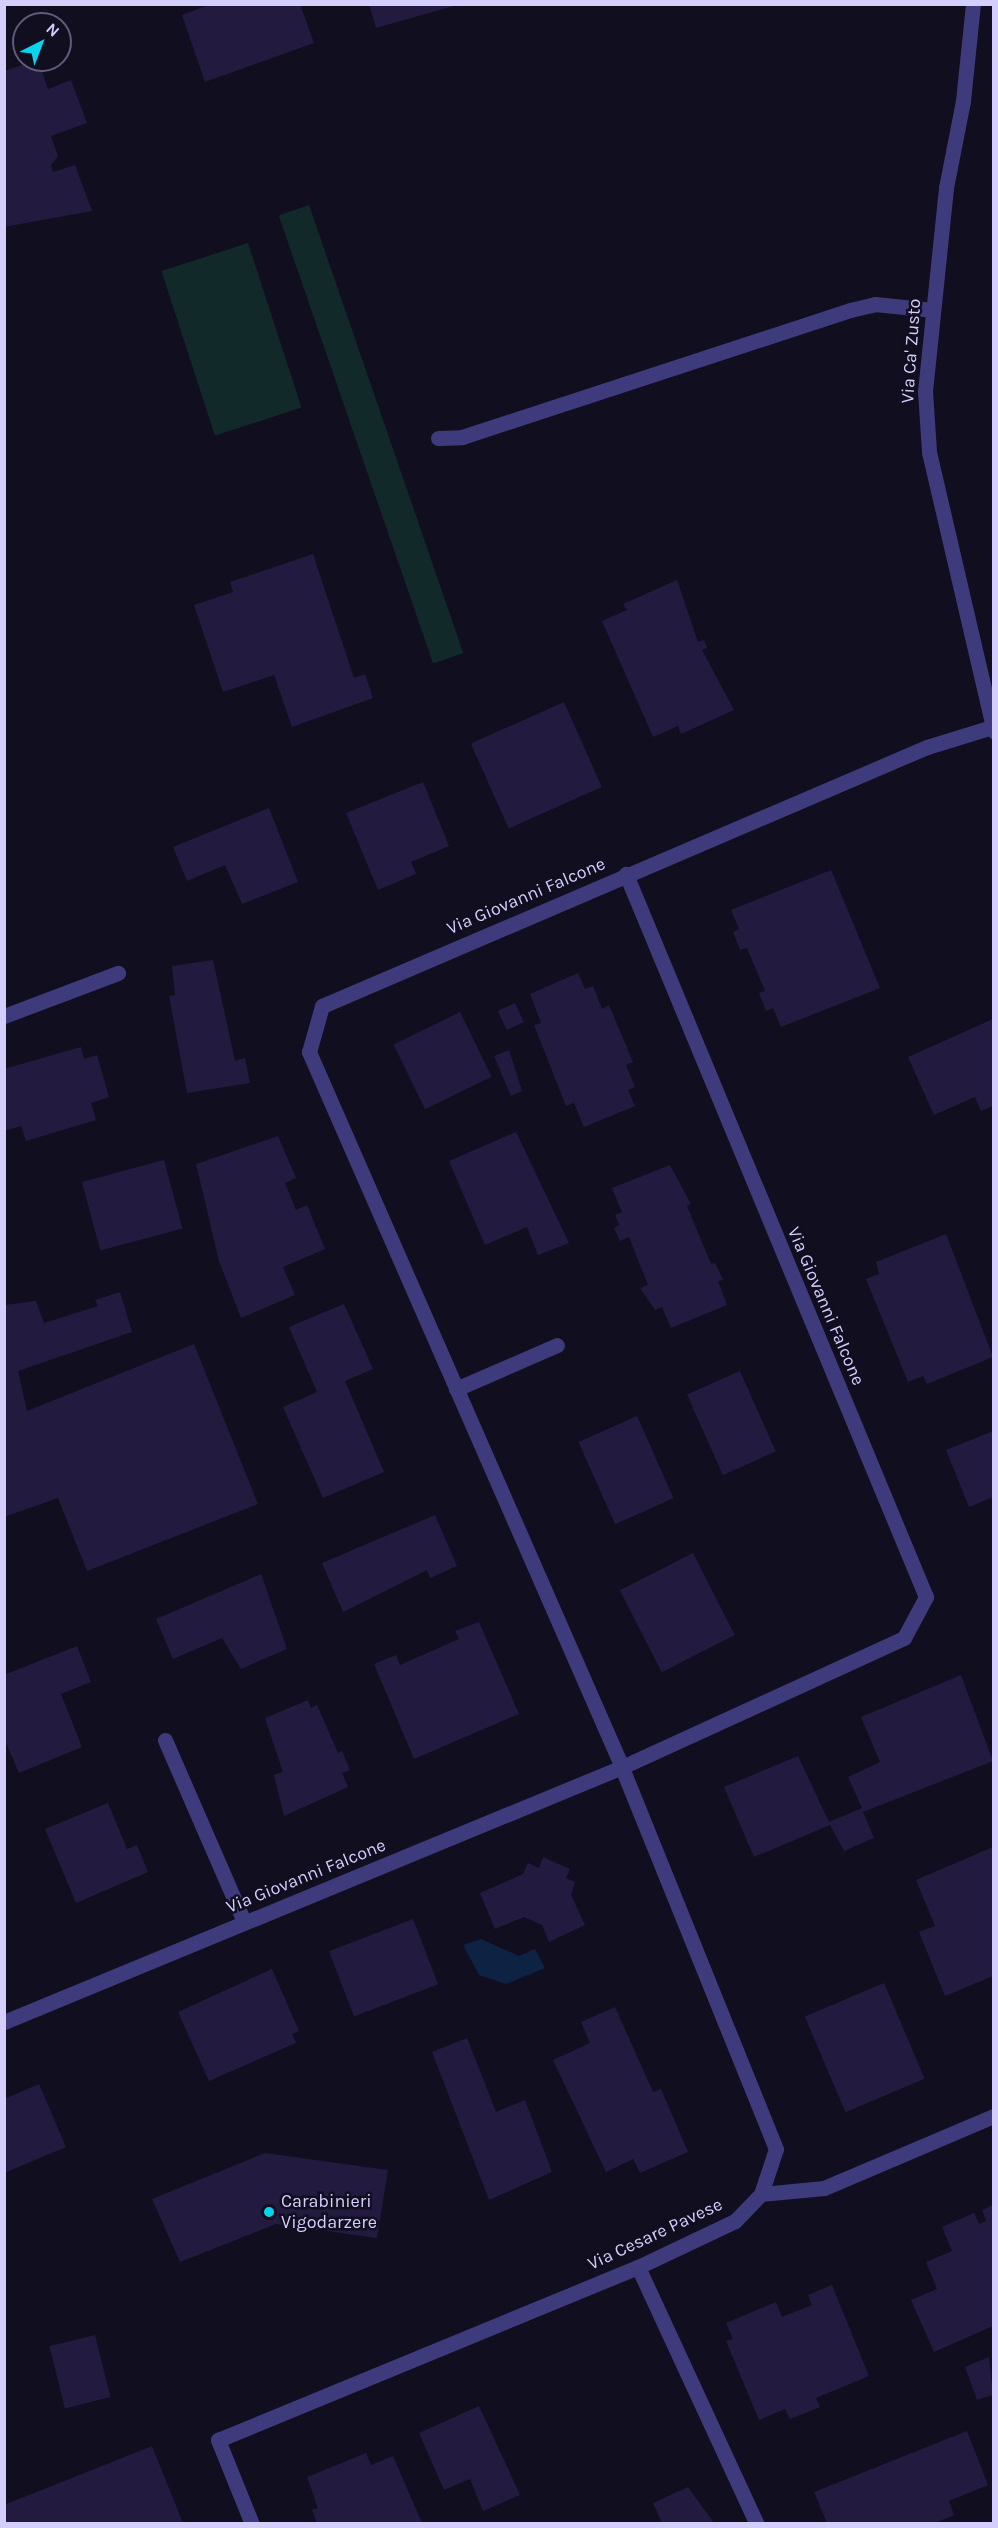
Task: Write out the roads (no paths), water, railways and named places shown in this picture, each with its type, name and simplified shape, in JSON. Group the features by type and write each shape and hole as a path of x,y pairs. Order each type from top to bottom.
{"street":[{"name":"Via Ca' Zusto","path":"973,4 933,310 925,391 928,452 993,729"},
{"path":"438,438 462,437 850,310 875,304 933,310"},
{"path":"626,874 927,747 993,729"},
{"name":"Via Giovanni Falcone","path":"4,2022 622,1767 903,1638 926,1597 626,874 322,1006 309,1053 622,1767"},
{"path":"4,1016 118,973"},
{"path":"456,1389 557,1345"},
{"path":"165,1740 244,1922"},
{"name":"Via Cesare Pavese","path":"252,2523 218,2440 638,2267 735,2221 761,2194 776,2149 622,1767"},
{"path":"761,2194 824,2188 993,2116"},
{"path":"638,2267 757,2523"}],"water":[{"path":"481,1939 519,1956 535,1949 545,1968 506,1984 479,1975 463,1945"}],"place":[{"name":"Carabinieri Vigodarzere","path":"269,2212"}]}
